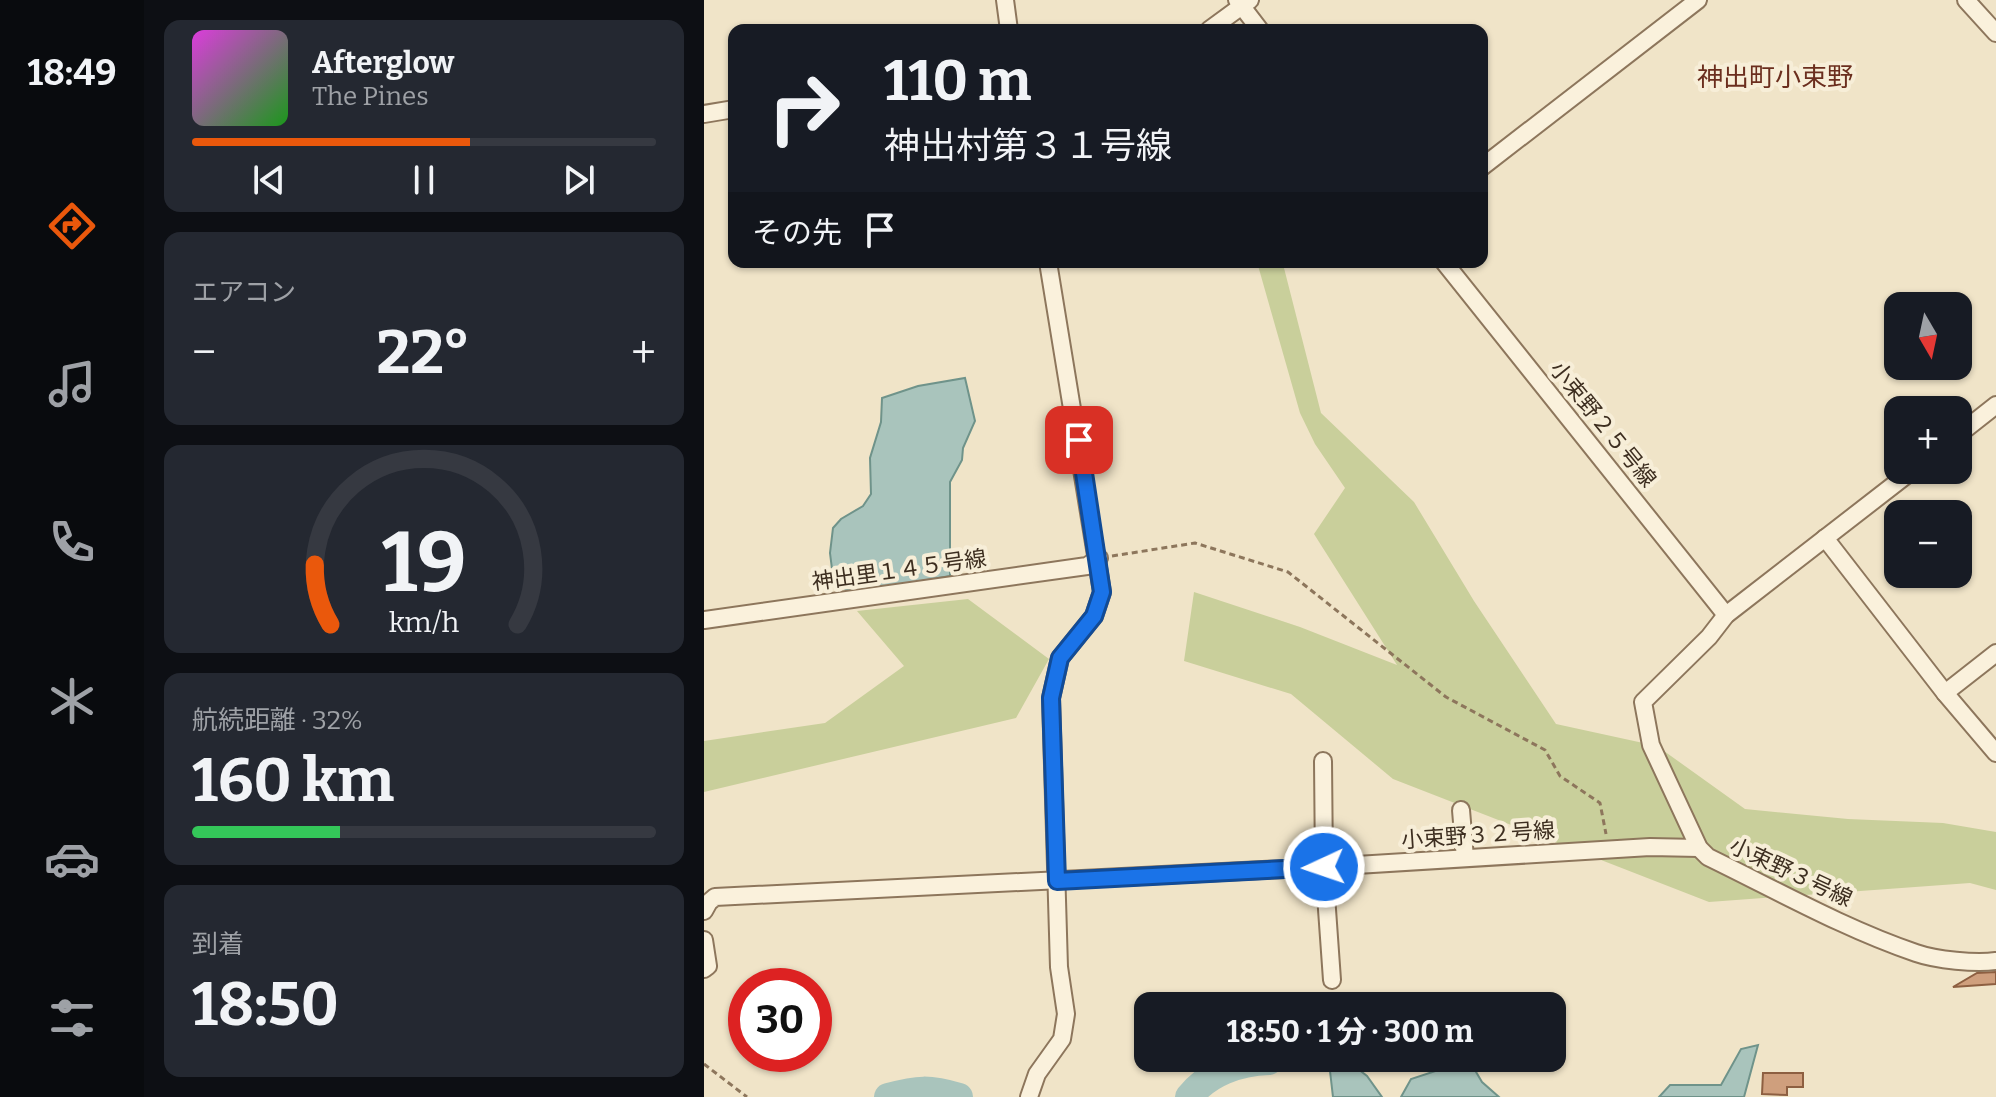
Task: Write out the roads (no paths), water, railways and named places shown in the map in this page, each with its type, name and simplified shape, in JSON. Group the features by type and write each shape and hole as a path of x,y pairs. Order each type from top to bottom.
{"street":[{"path":"1005,0 1008,24"},
{"path":"1488,162 1698,0"},
{"path":"1966,0 1996,33"},
{"path":"1216,24 1243,2 1256,24"},
{"path":"704,114 728,110"},
{"path":"1029,1097 1037,1074 1062,1039 1066,1014 1059,967 1051,698 1060,658 1094,616 1102,592 1099,558 1049,268"},
{"name":"小束野２５号線","path":"1449,268 1726,615"},
{"path":"1972,424 1996,405"},
{"path":"1726,615 1895,484"},
{"path":"1825,538 1945,693 1996,753"},
{"name":"神出里１４５号線","path":"704,620 1087,566 1099,558"},
{"name":"小束野３号線","path":"1726,615 1709,637 1643,702 1651,745 1699,848 1708,857 1852,926 1919,954 1996,961"},
{"path":"1945,693 1996,653"},
{"path":"1323,761 1324,867 1332,980"},
{"path":"1461,810 1465,858"},
{"name":"小束野３２号線","path":"704,911 715,897 1324,867 1609,849 1699,848"},
{"path":"704,940 708,966 704,969"}],"water":[{"path":"965,378 975,421 963,448 962,460 950,482 950,576 852,593 833,577 830,553 833,528 841,519 863,506 871,494 870,458 881,422 882,398 918,386"},
{"path":"1758,1045 1744,1097 1659,1097 1670,1085 1721,1085 1741,1049"},
{"path":"1330,1072 1362,1072 1382,1097 1333,1097"},
{"path":"1432,1072 1476,1072 1499,1097 1401,1097 1411,1079"}],"waterway":[{"path":"1189,1097 1205,1081 1220,1072"},
{"path":"888,1097 924,1091 959,1097"}],"district":[{"name":"神出町小束野","path":"1775,77"}]}
